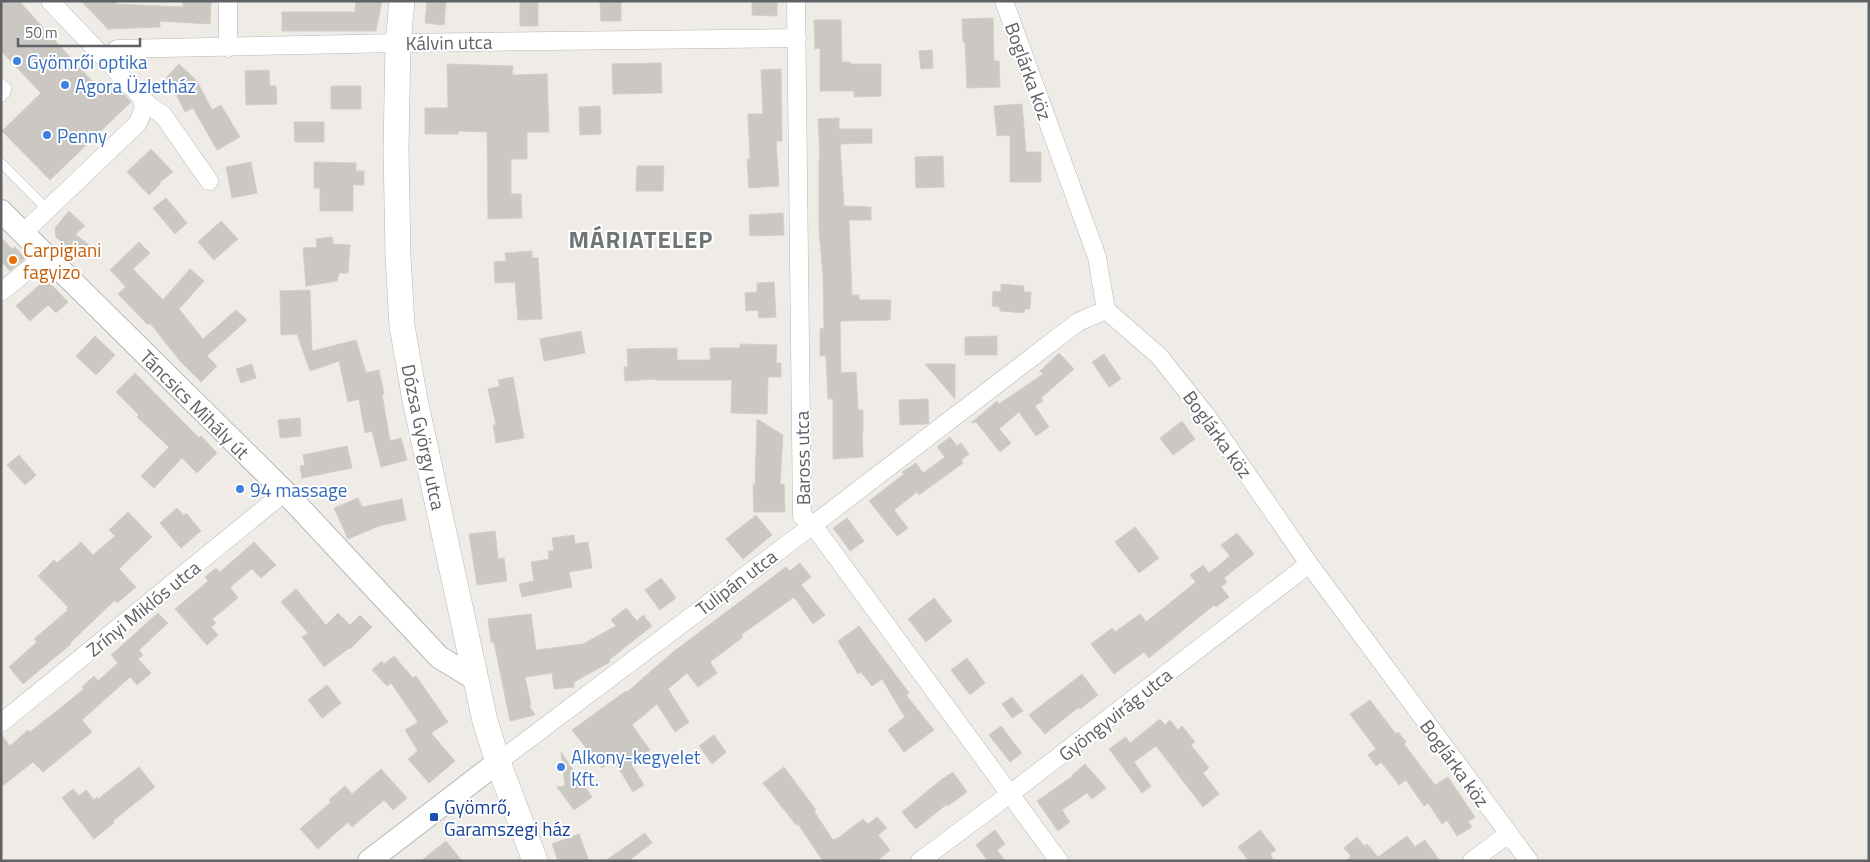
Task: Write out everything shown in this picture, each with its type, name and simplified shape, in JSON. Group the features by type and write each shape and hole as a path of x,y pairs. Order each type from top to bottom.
{"main road":[{"name":"Dózsa György utca","path":"402,1 398,43 396,169 402,326 415,400 485,721 534,861"}],"street":[{"path":"50,1 150,106 163,115 209,181"},
{"path":"228,1 228,48"},
{"name":"Baross utca","path":"796,1 802,516 813,525 1059,861"},
{"name":"Boglárka köz","path":"1004,1 1097,257 1106,310 1159,356 1209,419 1309,564 1529,861"},
{"name":"Kálvin utca","path":"106,60 117,49 797,38"},
{"path":"23,233 138,123 144,108 141,96"},
{"name":"Táncsics Mihály út","path":"1,211 285,492 440,657 475,679"},
{"path":"1,292 46,255"},
{"name":"Tulipán utca","path":"369,861 1078,322 1106,310"},
{"name":"Zrínyi Miklós utca","path":"1,723 285,492"},
{"name":"Gyöngyvirág utca","path":"920,861 1309,564"},
{"path":"1472,861 1508,834"}],"lane":[{"path":"1,83 7,88 1,98"},
{"path":"1,163 47,209"}],"building":[{"name":"Agora Üzletház","path":"1,1 19,1 101,91 111,81 131,102 50,180 2,131 41,93 1,51"},
{"path":"81,1 118,1 115,4 183,7 183,1 211,1 210,24 160,21 160,27 108,29"},
{"path":"356,1 382,1 376,31 282,31 282,12 355,12"},
{"path":"427,1 446,1 444,25 425,23"},
{"path":"520,1 538,1 538,26 520,26"},
{"path":"600,1 621,1 621,21 601,21"},
{"path":"752,1 777,1 777,16 752,15"},
{"path":"993,18 994,61 999,61 1000,87 967,88 962,19"},
{"path":"814,20 841,20 842,62 850,62 850,64 881,64 881,96 854,97 854,91 820,91 820,48 815,49"},
{"path":"932,50 933,68 921,69 919,51"},
{"path":"661,63 662,93 613,94 612,64"},
{"path":"179,64 197,81 212,110 221,105 240,137 217,150 193,108 185,112 175,92 163,81"},
{"path":"447,64 513,66 512,75 547,74 549,132 527,132 527,159 511,159 511,194 521,194 522,218 488,219 487,132 458,131 458,134 425,134 425,108 448,108"},
{"path":"781,69 782,141 776,141 779,186 749,188 747,159 750,159 748,114 763,114 761,70"},
{"path":"269,70 270,86 276,86 277,104 246,105 245,71"},
{"path":"331,86 361,86 361,109 331,109"},
{"path":"1022,104 1026,152 1041,152 1041,182 1010,182 1010,135 997,136 994,106"},
{"path":"600,106 601,134 580,135 579,107"},
{"path":"839,118 839,129 872,129 872,143 840,144 844,206 871,207 871,220 849,220 852,295 859,295 859,300 891,300 890,320 840,321 841,373 856,372 858,410 863,410 863,457 833,459 833,399 828,399 826,356 820,356 820,329 824,328 823,275 819,230 820,158 818,119"},
{"path":"294,122 324,122 324,142 295,142"},
{"path":"151,149 173,172 160,182 149,195 127,172"},
{"path":"943,156 944,187 916,188 915,157"},
{"path":"251,162 257,193 232,198 226,167"},
{"path":"314,162 356,163 356,171 364,171 364,185 353,185 353,211 320,211 320,188 314,188"},
{"path":"637,166 664,166 663,191 636,191"},
{"path":"166,198 187,223 175,234 153,208"},
{"path":"69,211 85,226 75,234 89,245 77,257 56,237 55,228"},
{"path":"783,213 784,235 750,236 749,215"},
{"path":"221,221 238,239 214,260 198,242"},
{"name":"Carpigiani fagyizo","path":"1,237 12,249 15,247 25,258 10,271 1,261"},
{"path":"332,237 333,244 350,245 348,273 339,273 337,281 306,286 303,248 317,247 316,239"},
{"path":"139,242 150,253 133,269 163,300 190,269 204,281 179,309 203,339 236,310 247,320 207,356 217,366 201,382 180,361 150,323 148,325 118,294 126,287 110,270"},
{"path":"532,251 532,258 538,258 542,319 518,320 515,282 495,283 494,262 506,261 505,253"},
{"path":"46,279 68,302 56,313 48,305 30,321 16,306"},
{"path":"774,282 776,317 759,318 758,310 746,311 745,293 757,292 757,283"},
{"path":"1001,284 1024,286 1024,292 1031,292 1030,309 1025,309 1024,313 1000,311 1000,307 992,306 993,291 1001,292"},
{"path":"310,290 312,351 356,340 366,373 379,370 390,441 401,438 407,460 381,467 372,431 365,433 359,399 348,402 339,361 310,371 297,334 281,335 280,291"},
{"path":"581,331 585,353 544,361 540,339"},
{"path":"95,336 115,355 96,375 76,356"},
{"path":"997,336 997,355 965,355 965,337"},
{"path":"740,344 777,345 776,363 781,363 781,377 768,377 767,414 731,413 732,380 656,379 625,381 624,367 628,367 627,349 677,348 677,360 710,360 710,348 740,348"},
{"path":"1059,353 1074,369 1041,398 1043,401 1035,406 1049,427 1036,436 1019,412 999,429 1011,443 1000,452 976,422 971,423 997,401 999,404 1043,374 1040,371"},
{"path":"1104,354 1121,379 1109,387 1092,362"},
{"path":"252,364 256,378 241,383 236,369"},
{"path":"925,364 955,364 955,399"},
{"path":"135,373 199,438 201,436 217,453 197,473 182,458 154,488 141,476 169,447 137,417 139,415 116,392"},
{"path":"513,377 524,438 496,443 493,425 496,425 488,389 500,386 498,380"},
{"path":"928,399 929,423 900,425 899,400"},
{"path":"300,418 301,436 280,438 278,420"},
{"path":"757,419 783,435 780,484 784,484 785,512 754,512 753,485 755,485"},
{"path":"1182,421 1195,439 1173,455 1160,438"},
{"path":"950,437 957,446 961,443 969,454 961,460 963,463 919,495 917,492 894,510 908,528 897,536 869,501 904,474 902,472 916,463 923,473 945,457 937,447"},
{"path":"347,446 352,468 302,478 300,466 305,465 303,455"},
{"path":"19,455 36,475 25,485 7,465"},
{"path":"358,498 362,507 402,499 406,520 379,526 348,539 334,508"},
{"path":"177,508 184,516 186,513 201,531 181,548 160,523"},
{"path":"128,512 152,537 119,569 136,587 117,603 115,600 71,644 23,684 9,667 37,642 34,639 68,610 66,609 68,607 38,576 54,560 57,563 81,542 93,555 115,536 109,530"},
{"path":"756,515 772,535 743,559 726,539"},
{"path":"847,518 864,541 850,551 833,528"},
{"path":"1135,527 1159,558 1139,573 1115,542"},
{"path":"495,531 498,559 504,558 507,581 477,585 469,534"},
{"path":"1237,533 1254,554 1224,578 1227,582 1221,587 1229,597 1216,607 1214,605 1149,658 1144,652 1114,674 1091,644 1112,628 1115,632 1140,614 1146,622 1196,582 1190,575 1203,565 1209,573 1230,556 1221,545"},
{"path":"574,535 575,544 588,542 592,568 569,572 572,587 522,597 519,584 534,581 531,562 549,559 548,551 554,551 552,538"},
{"path":"254,542 276,565 261,578 252,569 230,587 238,598 212,619 216,623 211,627 218,635 207,645 175,609 208,581 205,577 216,568 220,572"},
{"path":"800,563 811,577 801,585 825,615 813,624 794,597 741,635 743,637 710,662 717,673 698,687 687,673 668,689 689,722 675,732 657,704 632,725 650,750 631,764 644,785 633,792 613,759 602,768 572,730 627,692 673,652 786,567 790,571"},
{"path":"661,578 676,598 660,610 645,590"},
{"path":"296,589 326,625 338,613 350,625 360,615 372,627 350,649 324,667 302,637 308,633 281,602"},
{"path":"934,598 952,621 926,642 908,619"},
{"path":"626,608 637,621 643,615 652,626 609,660 610,662 574,682 574,687 554,689 552,673 525,677 531,705 529,706 535,715 510,721 494,642 491,642 488,619 531,614 536,650 583,644 616,626 611,620"},
{"path":"158,613 168,623 139,650 143,655 138,659 151,673 137,685 130,677 82,720 92,732 43,772 33,762 1,787 1,734 10,746 28,730 30,732 84,689 82,687 94,676 98,681 118,663 111,655"},
{"path":"859,626 909,693 906,695 934,730 904,752 888,730 905,717 882,679 872,686 861,672 858,674 838,641"},
{"path":"394,656 413,678 416,676 448,722 431,733 455,761 429,783 408,759 418,751 405,730 418,722 391,683 387,686 372,670 382,661 384,664"},
{"path":"967,658 985,683 970,695 951,670"},
{"path":"1082,674 1098,695 1080,709 1079,707 1045,734 1029,715"},
{"path":"327,685 341,703 322,718 308,700"},
{"path":"1012,697 1023,711 1012,718 1002,704"},
{"path":"1370,700 1396,734 1398,732 1406,742 1404,744 1435,785 1448,777 1475,817 1468,822 1472,827 1457,836 1447,820 1442,824 1428,803 1424,806 1406,780 1399,785 1381,762 1376,766 1368,755 1376,749 1350,714"},
{"path":"1160,719 1165,725 1170,720 1178,730 1182,726 1195,742 1191,745 1209,768 1203,773 1219,794 1203,807 1156,746 1134,762 1151,786 1142,793 1109,749 1126,737 1130,743"},
{"path":"1001,726 1022,753 1010,762 989,735"},
{"path":"714,735 726,752 712,764 699,746"},
{"path":"561,752 592,797 574,810 557,787 565,786"},
{"path":"1085,764 1106,788 1092,799 1087,793 1062,810 1070,822 1058,831 1037,801 1073,776"},
{"path":"139,767 155,787 94,839 62,798 73,789 79,796 86,790 94,800 97,797 98,799"},
{"path":"784,767 816,810 814,811 833,840 863,819 868,824 877,817 887,828 878,835 890,850 877,861 823,861 798,824 796,825 763,783"},
{"path":"381,769 407,798 393,810 384,800 352,827 348,822 318,849 300,829 331,802 329,800 345,786 352,794"},
{"path":"953,772 967,792 948,806 947,804 916,829 902,812"},
{"path":"995,830 1005,844 997,850 1005,861 988,861 976,845"},
{"path":"1260,830 1276,850 1270,854 1274,861 1249,861 1238,847"},
{"path":"645,833 652,843 628,861 605,861"},
{"path":"579,834 589,861 558,861 552,844"},
{"path":"1407,836 1415,847 1425,840 1440,861 1346,861 1351,856 1344,848 1357,837 1364,846 1367,844 1378,857"},
{"path":"446,841 462,861 421,861"}],"place":[{"name":"Gyömrői optika","path":"17,61"},
{"name":"Agora Üzletház","path":"65,85"},
{"name":"Penny","path":"47,135"},
{"name":"Carpigiani fagyizo","path":"13,260"},
{"name":"94 massage","path":"240,489"},
{"name":"Alkony-kegyelet Kft.","path":"561,767"},
{"name":"Gyömrő, Garamszegi ház","path":"434,817"}],"district":[{"name":"MÁRIATELEP","path":"641,239"}]}
